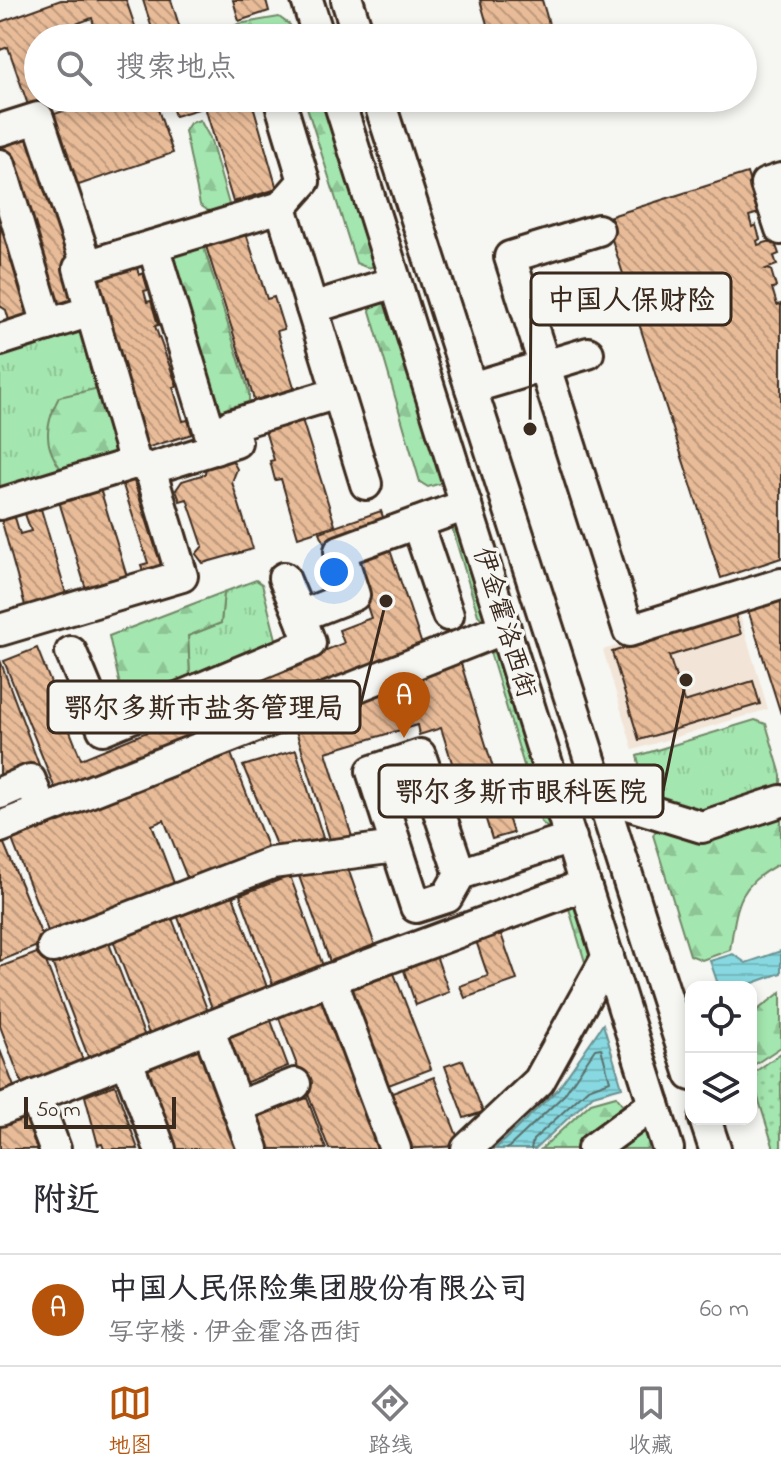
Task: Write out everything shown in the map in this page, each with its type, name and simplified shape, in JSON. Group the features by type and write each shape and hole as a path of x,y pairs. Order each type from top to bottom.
{"street":[{"path":"307,0 315,24"},
{"path":"347,0 355,24"},
{"path":"0,630 182,576 142,466 79,268 281,207 304,181 283,112"},
{"name":"伊金霍洛西街","path":"342,112 668,1149"},
{"name":"伊金霍洛西街","path":"382,112 685,1056"},
{"path":"0,130 38,118 87,265"},
{"path":"0,165 48,325"},
{"path":"781,179 766,184 781,229"},
{"path":"281,207 366,484"},
{"path":"598,230 510,257 629,631 781,584"},
{"path":"153,246 215,449"},
{"path":"312,308 395,282"},
{"path":"1,336 91,311"},
{"path":"471,388 588,353"},
{"path":"0,504 215,449 236,442 231,425 338,393"},
{"path":"300,616 354,595 340,551 466,505"},
{"path":"417,523 448,615"},
{"path":"71,652 103,729 310,643 284,578"},
{"path":"0,827 505,628"},
{"path":"460,874 420,755 372,771 416,907 447,897 460,874 571,838"},
{"path":"0,793 30,780 42,810"},
{"path":"601,796 702,827 781,801"},
{"path":"53,947 272,863 396,847"},
{"path":"0,1110 331,979 585,885"},
{"path":"467,1149 539,1081 608,956"},
{"path":"331,979 395,1149"},
{"path":"208,1028 253,1149"},
{"path":"127,1061 160,1149"},
{"path":"237,1107 295,1084"},
{"path":"35,1096 55,1149"},
{"path":"593,1149 654,1104"},
{"path":"707,1125 715,1149"}],"shaded area":[{"path":"738,609 768,709 633,750 603,650"}],"green space":[{"path":"279,17 289,24 238,24"},
{"path":"308,112 336,112 380,264 368,268 356,263"},
{"path":"200,120 210,138 230,208 210,212 200,205 185,131 190,123"},
{"path":"192,240 204,248 249,392 249,404 218,414 163,248"},
{"path":"388,300 448,481 428,487 420,482 370,311 372,304"},
{"path":"71,325 92,331 108,386 68,479 0,500 0,347"},
{"path":"108,386 126,446 91,473 69,479 54,459 48,440 50,420 59,397"},
{"path":"461,520 494,619 484,621 478,615 451,524"},
{"path":"256,580 262,584 277,643 190,678 188,636 221,623 224,592"},
{"path":"224,592 221,623 188,636 190,678 130,701 122,695 109,636"},
{"path":"500,642 558,825 548,828 541,822 489,649"},
{"path":"755,720 766,724 781,775 781,794 697,814 648,799 637,756"},
{"path":"781,817 781,863 755,879 747,888 738,909 730,950 702,960 690,955 653,835 658,828 694,839"},
{"path":"579,894 601,953 591,964 585,962 567,902"},
{"path":"781,992 781,1047 757,1063 757,1053 757,1010"},
{"path":"781,1053 781,1149 774,1149 757,1094 757,1071"},
{"path":"616,1096 625,1108 583,1149 541,1149 591,1103"},
{"path":"648,1122 663,1149 604,1149"}],"water":[{"path":"781,951 781,973 757,982 717,981 710,961 733,954 746,963"},
{"path":"603,1024 622,1087 593,1095 535,1149 495,1149 558,1089"}],"building":[{"path":"61,0 126,0 134,24 94,24 92,18 76,24 24,24 24,93 8,47 0,50 0,22"},
{"path":"143,0 171,0 179,24 151,24"},
{"path":"233,0 266,0 269,11 239,21"},
{"path":"480,0 542,0 549,24 487,24"},
{"path":"60,112 159,112 173,153 67,189 43,118"},
{"path":"206,112 255,112 277,189 233,202"},
{"path":"38,130 76,254 65,257 78,300 51,308 0,146 0,142"},
{"path":"747,173 759,213 749,216 752,227 756,225 760,239 758,245 774,240 779,254 774,256 777,265 766,269 771,270 777,305 781,304 781,558 721,578 605,218"},
{"path":"0,207 32,314 9,320 6,310 0,306"},
{"path":"245,230 267,299 274,297 284,329 277,331 297,397 257,409 205,243"},
{"path":"135,261 139,275 143,273 148,290 144,291 147,302 151,301 158,325 155,326 177,386 173,387 183,421 188,420 192,434 146,448 92,274"},
{"path":"299,410 335,525 298,537 281,479 275,480 270,461 274,460 262,421"},
{"path":"230,456 237,469 232,482 253,549 203,563 196,554 203,546 187,499 180,501 176,490 182,481 205,474 206,464"},
{"path":"132,475 163,571 145,577 141,565 148,563 121,479"},
{"path":"98,482 128,580 87,592 57,495"},
{"path":"41,509 67,597 26,609 0,515 13,511 20,534 31,531 25,514"},
{"path":"381,511 387,529 327,550 320,532"},
{"path":"387,541 423,648 56,791 4,661 37,648 81,759 162,726 159,717 344,643 339,630 371,618 349,553"},
{"path":"781,600 781,714 748,610"},
{"path":"735,615 741,634 669,656 684,702 753,681 760,704 639,740 612,652"},
{"path":"459,657 513,833 492,839 470,768 455,772 441,728 419,735 417,725 326,752 353,840 332,846 292,718"},
{"path":"0,660 39,765 0,780"},
{"path":"228,746 270,854 190,885 164,820 152,825 177,891 52,941 9,832"},
{"path":"296,750 323,838 279,852 243,766"},
{"path":"0,834 45,943 0,961"},
{"path":"345,860 378,954 333,970 299,876"},
{"path":"290,876 326,974 276,993 240,895"},
{"path":"231,891 270,995 215,1016 176,912"},
{"path":"170,913 210,1017 151,1039 111,935"},
{"path":"478,930 482,941 501,934 517,980 465,998 460,986 488,976 473,932"},
{"path":"105,933 147,1042 91,1064 49,955"},
{"path":"433,947 449,992 416,1005 400,959"},
{"path":"42,951 85,1066 24,1089 0,1026 0,967"},
{"path":"390,963 431,1069 378,1089 337,983"},
{"path":"328,984 391,1149 329,1149 274,1005"},
{"path":"270,1018 288,1066 237,1086 218,1038"},
{"path":"207,1042 246,1149 166,1149 136,1068"},
{"path":"0,1050 16,1092 0,1099"},
{"path":"463,1060 483,1112 464,1118 445,1066"},
{"path":"434,1077 461,1146 398,1149 379,1098"},
{"path":"115,1085 138,1149 104,1149 102,1144 98,1145 85,1096"},
{"path":"307,1098 326,1149 258,1149 248,1119"},
{"path":"29,1112 42,1149 0,1149 0,1122"}],"place":[{"name":"中国人保财险","path":"530,429"},
{"name":"鄂尔多斯市盐务管理局","path":"386,601"},
{"name":"鄂尔多斯市眼科医院","path":"686,680"},
{"name":"中国人民保险集团股份有限公司","path":"404,738"}]}
